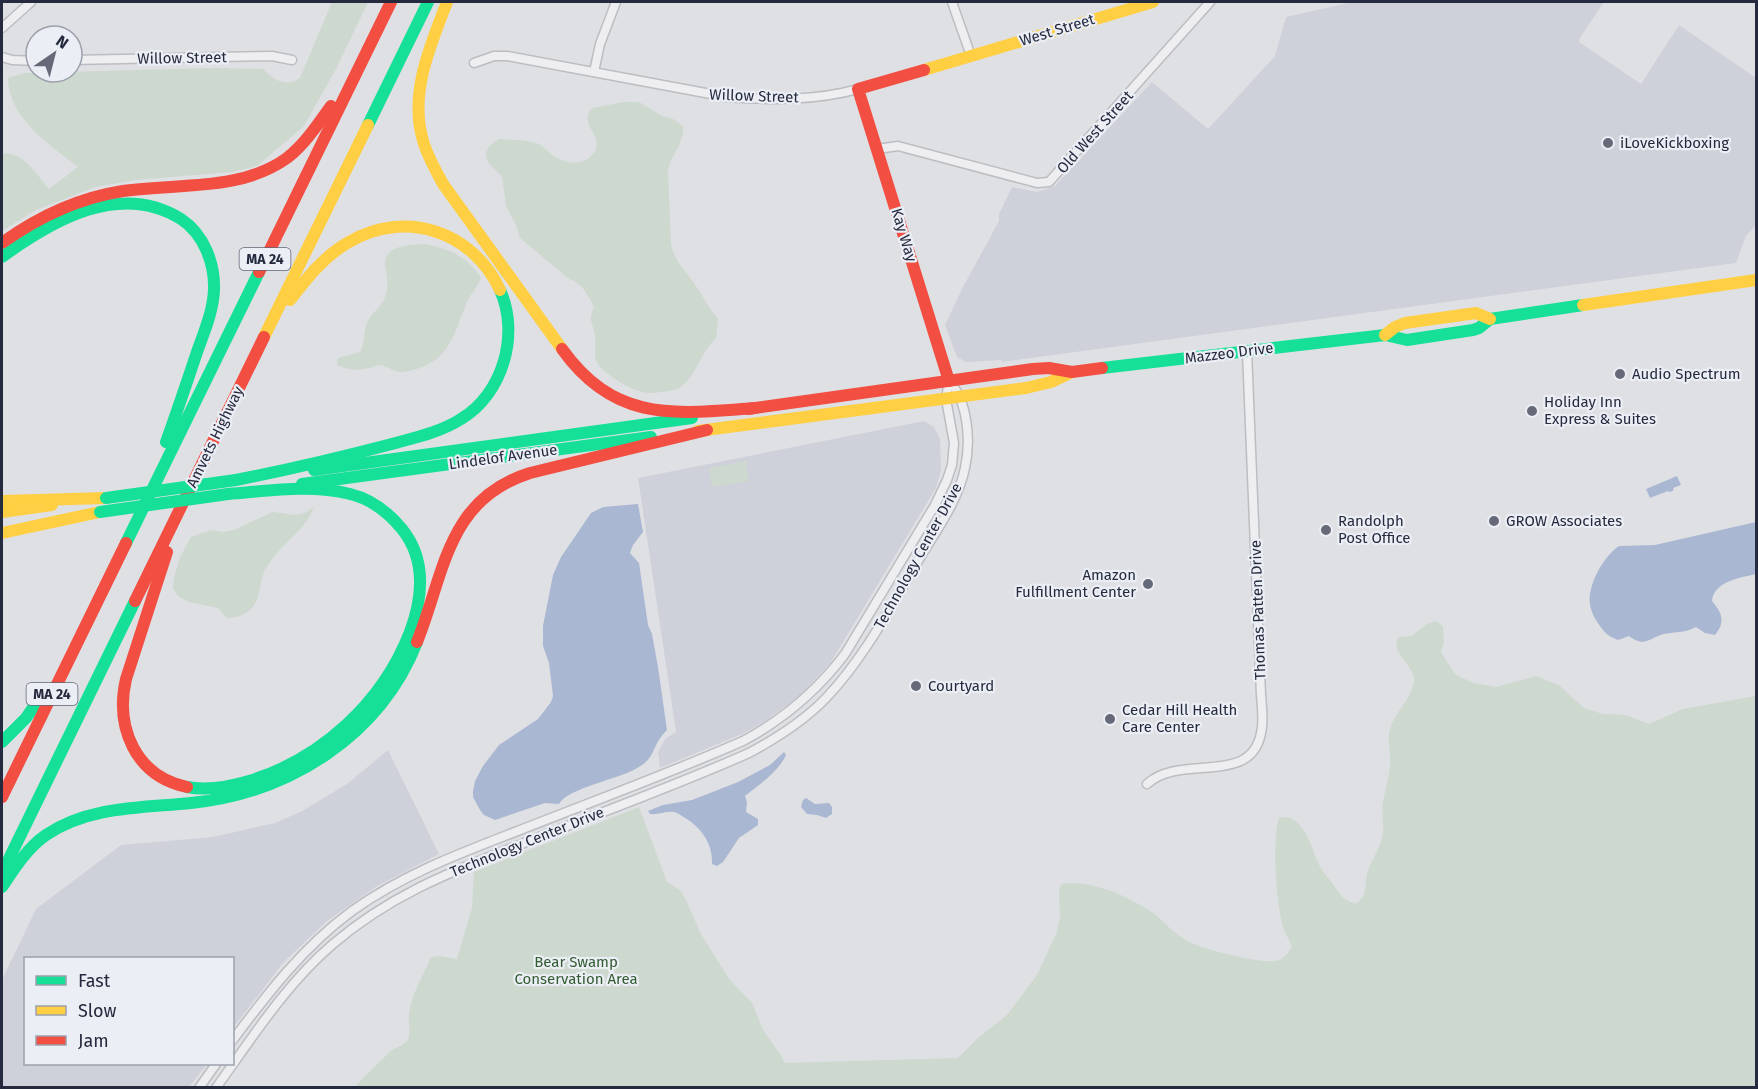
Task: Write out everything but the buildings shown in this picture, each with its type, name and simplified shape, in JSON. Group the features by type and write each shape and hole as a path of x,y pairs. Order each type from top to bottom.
{"main road":[{"path":"2,243 46,216 84,200 122,191 234,181 268,170 297,150 314,131 391,2"},
{"name":"MA 24","path":"2,797 391,2"},
{"name":"Amvets Highway","path":"2,873 428,2"},
{"path":"447,2 426,60 419,89 419,126 427,154 443,184 566,355 592,383 603,391 620,401 646,410 677,414 755,408"},
{"name":"West Street","path":"995,49 1153,2"},
{"name":"Willow Street","path":"858,89 995,49"},
{"name":"Kay Way","path":"858,89 949,381"},
{"path":"2,257 30,237 65,219 109,205 129,202 153,205 171,212 191,227 202,241 209,257 213,278 211,312 139,517"},
{"path":"236,480 361,452 432,432 465,417 490,392 505,362 510,333 504,297 495,276 481,258 471,248 452,237 423,227 407,226 376,230 345,243 312,270 276,322 239,388"},
{"name":"Mazzeo Drive","path":"997,374 1041,369 1072,372 1385,334 1405,323 1476,313 1490,319 1756,280"},
{"name":"Mazzeo Drive","path":"1005,391 1043,384 1072,372"},
{"name":"Lindelof Avenue","path":"2,512 997,374"},
{"name":"Lindelof Avenue","path":"2,525 1005,391"},
{"path":"2,887 19,862 37,843 47,834 73,820 101,811 212,800 253,792 298,773 344,741 376,709 403,672 416,645 463,521 478,501 492,490 520,476 707,430"},
{"path":"196,475 171,540 128,670 122,703 123,723 129,741 143,763 169,782 200,790 233,786 276,771 307,755 344,727 379,689 398,658 413,623 421,596 420,562 407,533 388,513 357,496 312,489 228,494"},
{"path":"2,501 106,498"},
{"path":"2,533 100,512"},
{"path":"2,742 17,729 36,705 103,590"}],"street":[{"path":"2,28 31,2"},
{"path":"594,72 600,44 616,2"},
{"path":"952,2 971,56"},
{"name":"Old West Street","path":"877,149 898,146 1037,183 1049,182 1210,2"},
{"name":"Willow Street","path":"84,60 272,56 292,60"},
{"name":"Willow Street","path":"474,63 494,56 507,56 707,95 748,99 783,100 826,97 858,89"},
{"path":"2,57 24,60"},
{"name":"Thomas Patten Drive","path":"1147,784 1156,776 1167,771 1235,764 1252,753 1261,735 1262,707 1247,351"},
{"name":"Technology Center Drive","path":"234,1063 278,1002 304,971 346,933 389,902 450,872 749,753 786,732 815,709 857,662 947,512 960,485 965,467 967,443 960,397 949,381"},
{"name":"Technology Center Drive","path":"234,1038 272,987 300,956 330,928 382,891 445,860 743,741 778,721 806,698 832,672 845,654 943,489 953,454 953,432 946,399 949,381"},
{"path":"199,1088 215,1065"},
{"name":"Technology Center Drive","path":"216,1088 233,1065"}],"shaded area":[{"path":"1352,2 1604,2 1579,42 1641,84 1679,25 1756,78 1756,225 1746,236 1736,263 1002,362 1002,360 966,362 957,357 945,325 999,221 999,214 1012,187 1037,192 1055,186 1152,82 1208,129 1275,56 1286,17"},
{"path":"924,421 934,427 940,439 941,470 936,488 831,662 800,696 762,723 742,734 660,768 658,752 665,739 676,732 638,478"},
{"path":"388,750 439,854 377,886 327,921 283,963 234,1027 234,957 24,957 24,1065 206,1065 189,1087 2,1087 2,980 36,909 121,845 213,837 275,823 302,811 347,784"}],"green space":[{"path":"332,2 368,2 336,69 304,126 257,166 232,172 136,180 95,187 36,210 2,231 2,154 16,156 22,160 49,189 78,167 43,140 23,118 10,93 8,78 24,73 24,84 84,84 84,71 213,68 263,69 276,79 285,82 300,78"},
{"path":"624,102 639,102 683,126 682,138 668,170 671,244 678,261 718,319 716,338 688,380 677,389 664,392 650,393 636,390 611,377 599,365 595,357 595,337 591,319 594,307 578,283 569,279 520,238 506,206 502,176 492,167 486,157 488,148 499,139 536,143 555,157 565,161 575,163 585,161 593,154 597,141 588,121 592,108"},
{"path":"424,244 441,248 464,259 481,278 467,302 447,348 430,363 403,372 380,365 356,370 337,365 338,358 360,352 362,348 368,321 386,294 388,283 385,266 388,254 398,248"},
{"path":"746,461 749,481 712,487 709,468"},
{"path":"314,507 305,523 268,565 255,604 243,615 227,618 218,608 189,602 178,596 173,588 180,557 191,537 211,530 222,532 234,530 273,512 294,515 305,513"},
{"name":"Bear Swamp Conservation Area","path":"1436,621 1443,626 1444,642 1441,652 1455,674 1473,683 1496,687 1536,676 1560,686 1584,708 1603,714 1626,715 1649,724 1683,709 1756,696 1756,1087 355,1087 391,1051 407,1041 410,1032 410,1006 431,957 457,959 472,908 474,872 639,807 667,882 680,890 701,934 729,979 752,1003 763,1030 785,1063 958,1058 978,1038 1007,1015 1037,975 1057,932 1060,917 1059,889 1062,884 1085,884 1122,895 1153,913 1178,935 1196,945 1249,959 1279,960 1292,947 1281,919 1277,890 1275,858 1279,818 1294,820 1300,825 1319,865 1340,894 1356,904 1365,892 1367,873 1383,834 1383,806 1390,766 1389,734 1414,681 1411,669 1399,653 1397,643 1399,637 1412,636 1427,624"}],"water":[{"path":"1677,476 1681,485 1670,492 1650,498 1646,489"},
{"path":"638,504 643,532 630,553 639,563 667,730 649,758 627,773 570,794 559,804 545,803 495,820 484,815 473,797 475,781 483,766 499,745 538,719 553,696 549,663 543,646 543,626 553,575 561,557 591,513 603,507"},
{"path":"1756,522 1756,574 1736,579 1717,589 1712,601 1722,622 1715,635 1705,633 1696,627 1683,632 1664,634 1643,642 1629,636 1618,640 1608,635 1596,621 1590,604 1591,588 1602,564 1619,546 1655,545"},
{"path":"784,752 786,755 778,768 745,796 746,812 758,819 758,825 739,838 723,862 717,866 712,864 711,850 706,838 693,823 674,812 650,814 648,811 663,805 692,800 738,782 770,765"},
{"path":"806,798 815,804 829,803 832,807 832,814 826,818 807,814 801,807"}],"traffic: fast":[{"path":"368,125 428,2"},
{"path":"2,257 43,230 65,219 88,210 111,205 134,204 158,208 189,225 202,241 210,260 214,290 208,322 166,442"},
{"path":"126,543 259,272"},
{"path":"236,480 407,440 435,432 461,419 476,408 488,394 504,362 508,344 508,325 506,307 500,290"},
{"path":"1102,368 1385,335 1407,340 1473,330 1490,319 1583,305"},
{"path":"314,470 692,418"},
{"path":"302,484 651,437"},
{"path":"106,498 236,480"},
{"path":"187,787 203,789 226,787 249,781 276,771 325,743 347,724 384,682 410,632 420,592 419,566 410,541 391,517 365,499 320,489 228,494"},
{"path":"100,512 228,494"},
{"path":"2,873 135,601"},
{"path":"2,887 21,859 39,840 80,818 116,810 227,797 262,787 296,772 327,754 355,732 380,705 401,675 417,642"},
{"path":"2,742 26,718 46,689"}],"traffic: slow":[{"path":"447,2 429,51 420,85 419,120 424,143 443,184 562,349"},
{"path":"924,70 1153,2"},
{"path":"264,337 368,125"},
{"path":"290,300 317,268 340,248 370,232 392,227 414,227 455,240 473,253 488,270 500,290"},
{"path":"1583,305 1756,280"},
{"path":"1385,335 1405,323 1476,313 1490,319"},
{"path":"698,431 1026,388 1051,382 1072,372"},
{"path":"2,501 106,498"},
{"path":"2,512 52,505"},
{"path":"2,533 100,512"}],"traffic: jam":[{"path":"259,272 391,2"},
{"path":"924,70 858,89 949,381"},
{"path":"2,243 44,217 90,198 123,191 229,181 269,169 287,158 300,146 331,106"},
{"path":"135,601 264,337"},
{"path":"562,349 582,373 603,390 625,402 648,409 672,411 698,412 755,408"},
{"path":"748,409 1033,369 1049,368 1072,372 1102,368"},
{"path":"417,642 453,541 465,519 481,501 502,485 530,473 707,430"},
{"path":"2,797 126,543"},
{"path":"167,552 126,679 123,697 124,715 133,747 142,761 169,781 187,787"}],"place":[{"name":"iLoveKickboxing","path":"1608,143"},
{"name":"Audio Spectrum","path":"1620,374"},
{"name":"Holiday Inn Express & Suites","path":"1532,411"},
{"name":"GROW Associates","path":"1494,521"},
{"name":"Randolph Post Office","path":"1326,530"},
{"name":"Amazon Fulfillment Center","path":"1148,584"},
{"name":"Courtyard","path":"916,686"},
{"name":"Cedar Hill Health Care Center","path":"1110,719"}]}
